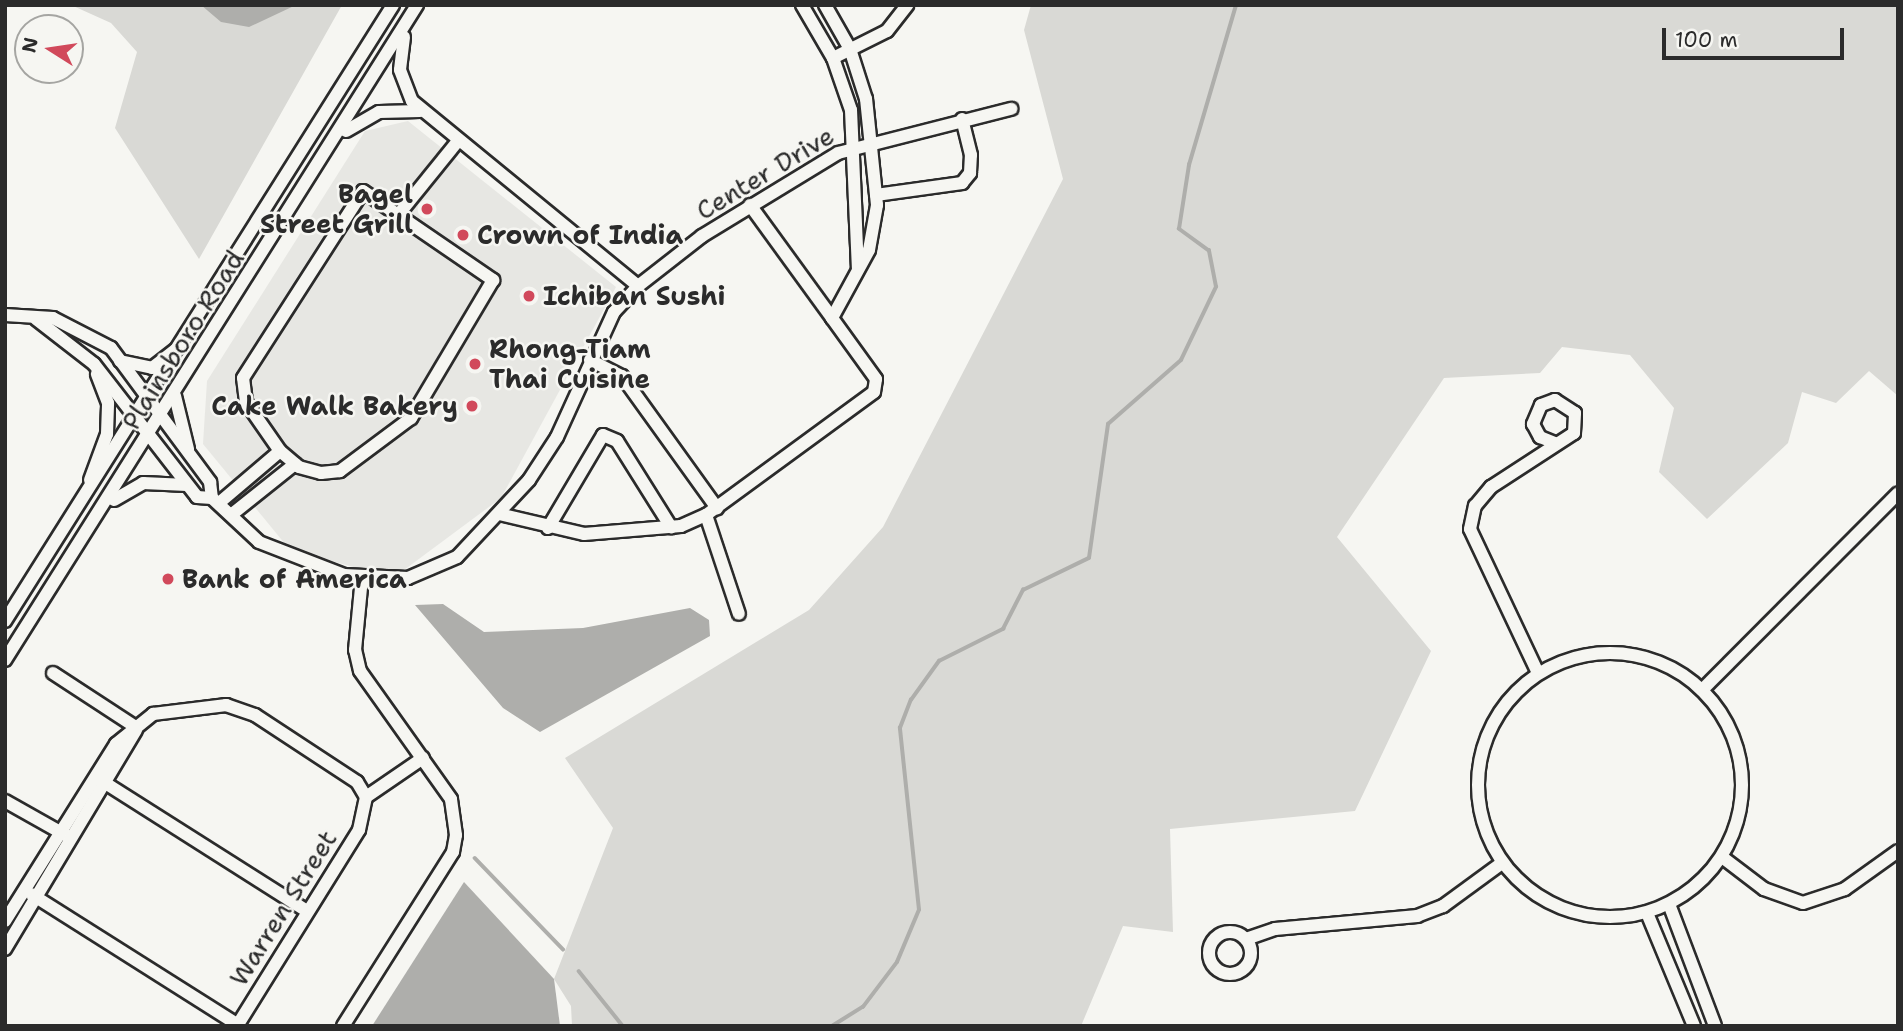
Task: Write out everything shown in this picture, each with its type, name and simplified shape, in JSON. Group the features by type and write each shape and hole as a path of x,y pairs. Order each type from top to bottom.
{"street":[{"name":"Plainsboro Road","path":"5,621 148,403 393,5"},
{"name":"Plainsboro Road","path":"5,660 330,150 417,5"},
{"path":"802,5 833,58 852,110 858,272"},
{"path":"825,5 850,49 874,141 876,195 869,250 832,318"},
{"path":"833,58 887,31 906,5"},
{"path":"406,26 401,78 420,111 638,286"},
{"name":"Center Drive","path":"5,314 36,319 52,318 86,331 119,361 210,482 215,500 275,552 362,577 432,572 499,514 557,437 614,312 638,286 750,205 855,146 1011,109"},
{"path":"330,150 360,119 420,111"},
{"path":"876,195 962,183 970,173 971,155 962,119"},
{"path":"398,215 458,141"},
{"path":"363,191 398,215 493,281 411,418 340,471 295,464 280,451 246,402 243,378 363,191"},
{"path":"499,514 548,528 584,534 671,527 711,511 874,392 876,379 750,205"},
{"name":"Center Drive","path":"36,319 94,364 197,497 215,500"},
{"path":"119,361 152,368 186,341"},
{"path":"590,360 622,376 711,511 739,614"},
{"path":"74,514 107,433 108,403 94,364"},
{"path":"175,396 192,459"},
{"path":"548,528 603,435 617,441 671,527"},
{"path":"1538,673 1477,554 1470,529 1475,506 1491,487 1555,443"},
{"path":"215,500 280,451"},
{"path":"230,515 295,464"},
{"path":"99,516 120,493 143,483 187,485"},
{"path":"1703,689 1898,493"},
{"path":"343,1026 453,852 457,816 423,758 360,671 355,650 362,577"},
{"path":"1606,651 1674,668 1703,689 1739,752 1743,788 1722,857 1670,904 1647,913 1607,919 1567,911 1531,892 1502,863 1483,825 1477,782 1483,750 1506,702 1538,673 1606,651"},
{"path":"53,673 137,728"},
{"path":"5,921 116,744 137,728 173,708 226,705 255,715 357,782 366,797 423,758"},
{"path":"5,949 109,784 137,728"},
{"path":"96,777 307,911"},
{"name":"Warren Street","path":"237,1026 359,830 366,797"},
{"path":"5,801 74,841"},
{"path":"1722,857 1764,889 1803,903 1845,890 1898,851"},
{"path":"1246,939 1275,929 1417,916 1443,906 1502,863"},
{"path":"26,890 237,1026"},
{"path":"1670,904 1715,1026"},
{"path":"1647,913 1694,1026"}],"shaded area":[{"path":"71,5 342,5 199,259 115,128 137,52 111,23"},
{"path":"201,5 296,5 249,27 221,22"},
{"path":"1031,5 1898,5 1898,396 1869,371 1836,403 1802,392 1788,443 1707,519 1659,472 1674,408 1630,355 1562,347 1540,373 1444,378 1337,537 1431,651 1355,811 1170,829 1173,932 1123,926 1081,1026 572,1026 571,1006 554,979 613,828 565,758 809,610 883,527 1063,179 1024,30"},
{"path":"408,121 616,287 501,498 404,570 361,569 290,550 203,444 207,381 365,131"},
{"path":"443,604 484,632 583,628 690,608 709,620 710,636 540,732 503,708 415,605"},
{"path":"464,882 554,979 560,1026 372,1026"}],"waterway":[{"path":"832,1026 863,1007 897,962 919,910 900,728 911,700 939,661 1003,629 1023,590 1089,558 1108,424 1181,360 1216,287 1209,251 1179,229 1189,165 1236,5"},
{"path":"475,858 563,949"},
{"path":"579,971 623,1026"}],"place":[{"name":"Bagel Street Grill","path":"427,209"},
{"name":"Crown of India","path":"463,235"},
{"name":"Ichiban Sushi","path":"529,296"},
{"name":"Rhong-Tiam Thai Cuisine","path":"475,364"},
{"name":"Cake Walk Bakery","path":"472,406"},
{"name":"Bank of America","path":"168,579"}]}
